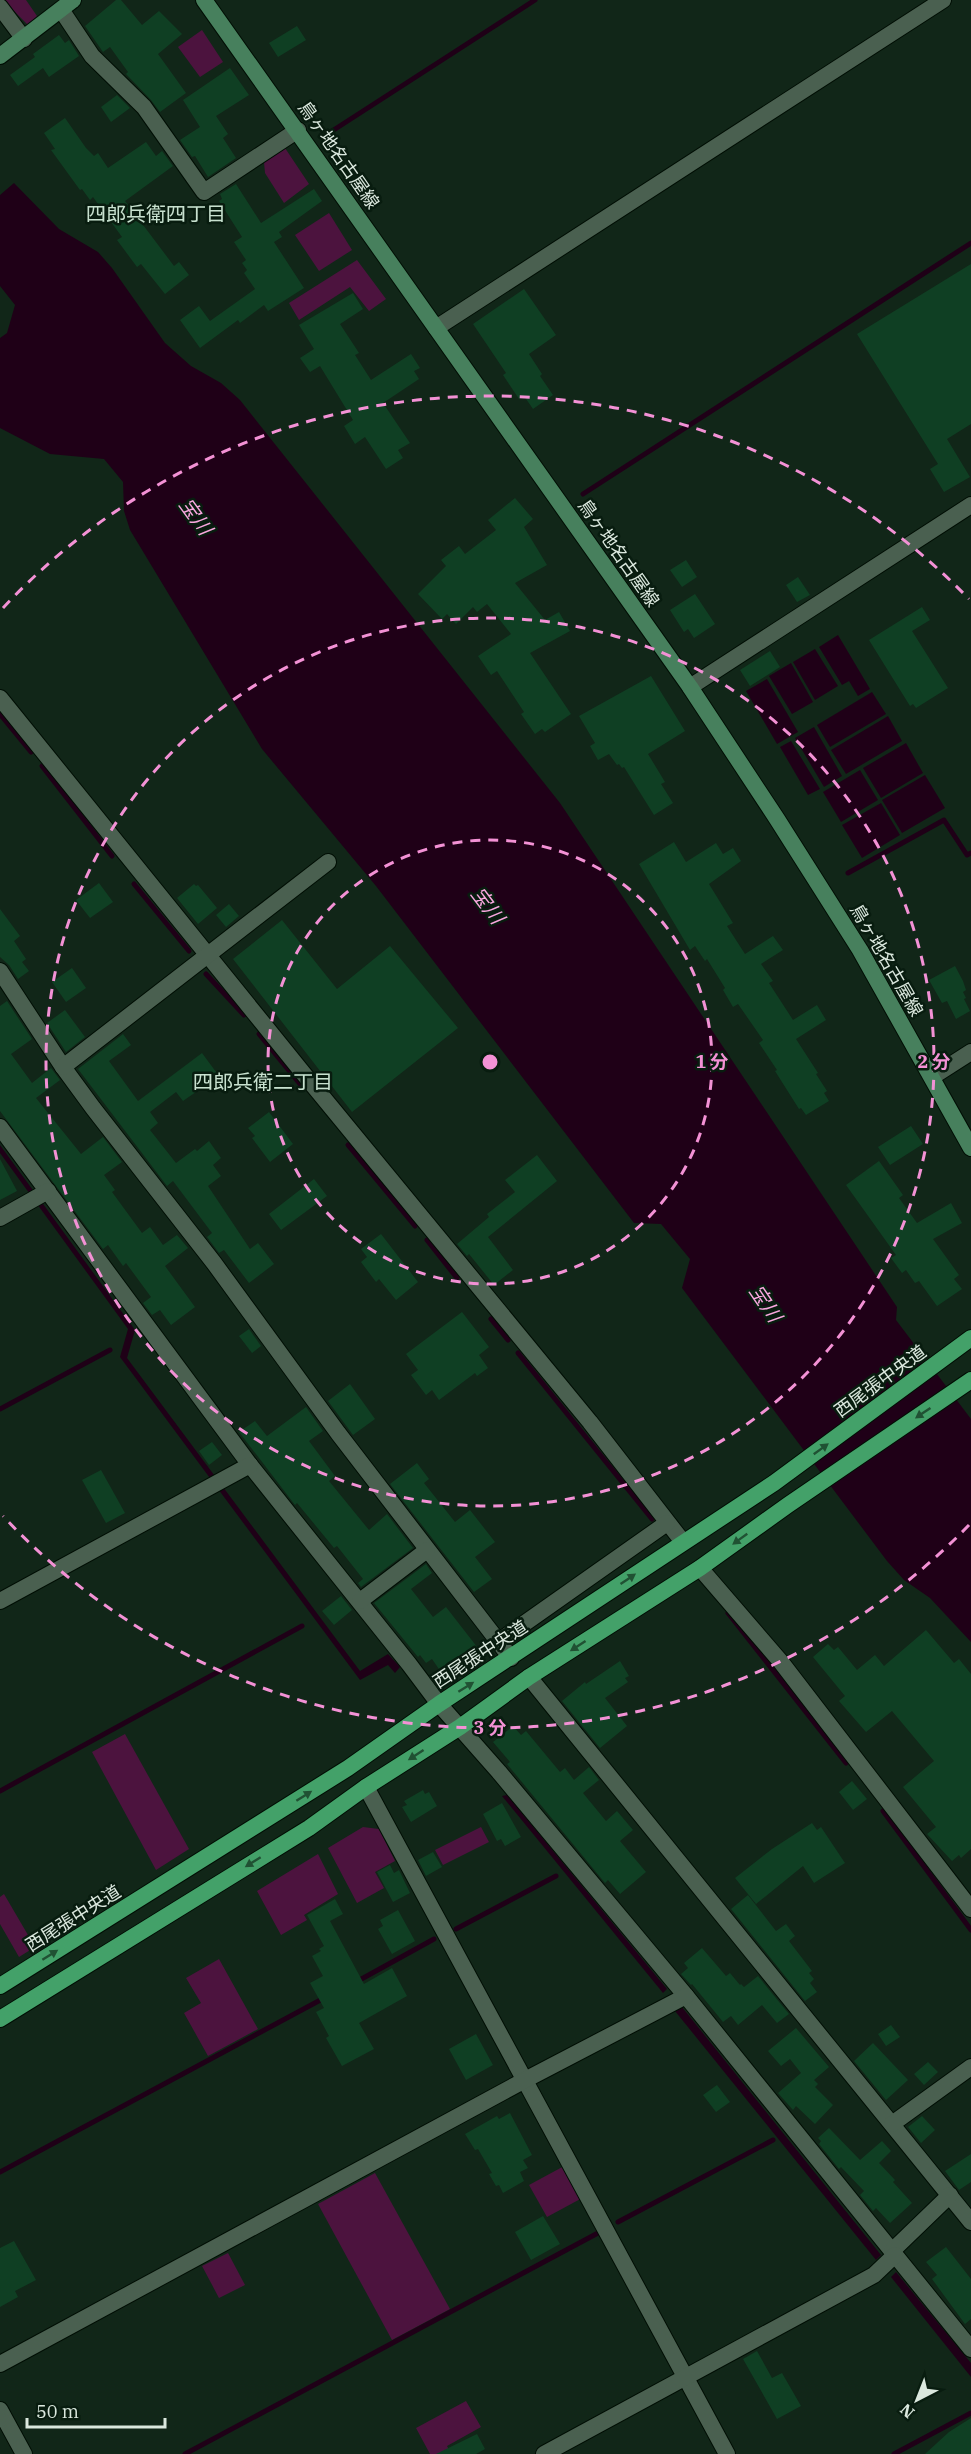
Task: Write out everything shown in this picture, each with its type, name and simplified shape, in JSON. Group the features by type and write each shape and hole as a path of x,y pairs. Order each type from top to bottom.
{"main road":[{"name":"鳥ヶ地名古屋線","path":"204,0 690,687 860,950 971,1148"},
{"path":"0,56 68,5"},
{"name":"西尾張中央道","path":"0,1986 348,1768 439,1704 774,1483 971,1338"},
{"path":"0,2019 309,1828 366,1787 460,1727 529,1677 700,1568 971,1380"}],"street":[{"path":"436,328 944,0"},
{"path":"68,5 92,56 144,107 204,192 298,130"},
{"path":"0,7 24,39"},
{"path":"690,687 971,505"},
{"path":"0,698 590,1422 683,1542"},
{"path":"63,1067 328,862"},
{"path":"0,971 63,1067 214,1263 338,1433 511,1658"},
{"path":"932,1077 971,1052"},
{"path":"0,1127 39,1196 439,1704 686,1996 971,2349"},
{"path":"0,1218 39,1196"},
{"path":"0,1601 250,1465"},
{"path":"498,1642 667,1523"},
{"path":"360,1601 427,1550"},
{"path":"700,1568 782,1662 971,1909"},
{"path":"529,1677 971,2222"},
{"path":"366,1787 727,2454"},
{"path":"0,2364 525,2080 686,1996"},
{"path":"892,2124 971,2067"},
{"path":"544,2454 874,2275 950,2195"},
{"path":"0,2410 24,2454"}],"shaded area":[{"path":"3,0 26,0 37,16 28,25"},
{"path":"202,30 223,62 200,77 178,47"},
{"path":"285,148 309,184 284,203 265,173 264,162"},
{"path":"329,213 352,250 319,271 295,235"},
{"path":"357,260 386,299 369,311 350,287 299,320 289,303"},
{"path":"125,1734 189,1849 156,1870 92,1752"},
{"path":"363,1827 379,1829 395,1861 375,1872 384,1888 357,1903 328,1848"},
{"path":"481,1827 489,1842 443,1865 435,1850"},
{"path":"318,1854 338,1894 304,1915 307,1920 281,1935 257,1891"},
{"path":"4,1894 35,1947 19,1957 0,1924 0,1897"},
{"path":"219,1959 258,2029 208,2056 184,2013 201,2003 186,1978"},
{"path":"566,2165 584,2197 547,2217 529,2185"},
{"path":"375,2173 450,2309 392,2340 318,2204"},
{"path":"228,2253 245,2285 219,2298 202,2266"},
{"path":"466,2401 481,2427 447,2446 451,2454 430,2454 416,2428"}],"water":[{"name":"宝川","path":"14,183 59,229 98,252 165,343 191,366 221,383 240,400 560,803 897,1307 896,1320 971,1419 971,1642 930,1598 904,1580 887,1561 682,1288 690,1259 661,1224 634,1223 376,886 262,749 130,530 124,511 123,482 104,459 50,454 0,428 0,338 7,333 15,305 0,286 0,195"},
{"path":"838,635 870,689 858,696 849,681 842,685 819,647"},
{"path":"815,649 838,686 815,700 793,662"},
{"path":"791,663 813,702 792,714 769,676"},
{"path":"767,679 798,732 777,744 746,691"},
{"path":"872,692 886,714 830,747 817,725"},
{"path":"888,716 902,741 846,774 831,750"},
{"path":"814,727 842,776 824,787 795,738"},
{"path":"791,741 820,789 808,795 780,747"},
{"path":"906,743 923,773 881,798 863,768"},
{"path":"860,770 878,800 841,822 823,792"},
{"path":"925,775 945,808 902,833 882,800"},
{"path":"881,803 900,835 862,858 842,825"},
{"path":"0,1145 135,1330 127,1358 360,1671 388,1654 400,1667 395,1673 388,1665 360,1680 120,1357 128,1329 0,1153"},
{"path":"507,1795 667,1989 663,1993 502,1796"},
{"path":"682,2007 881,2255 876,2260 675,2011"},
{"path":"896,2272 971,2363 971,2377 891,2277"}],"building":[{"path":"116,0 121,0 142,25 159,11 182,34 158,54 186,93 160,112 126,74 128,72 110,47 103,52 85,26"},
{"path":"297,26 306,40 278,57 269,43"},
{"path":"59,35 65,43 69,40 79,56 49,77 43,68 18,86 10,75 35,57 33,54"},
{"path":"230,68 249,95 216,116 228,134 223,138 236,158 208,177 195,156 192,157 180,140 200,127 183,100"},
{"path":"117,95 130,108 111,122 101,107"},
{"path":"65,118 86,148 94,156 98,153 108,168 146,142 156,156 162,151 173,166 125,201 174,266 179,262 189,275 165,294 141,264 137,267 117,240 122,237 93,197 90,200 82,189 80,190 51,150 55,149 44,133"},
{"path":"236,184 261,223 314,189 322,201 279,232 282,237 274,242 304,288 268,311 264,305 240,323 238,320 200,348 180,320 199,306 210,321 255,289 244,273 247,270 242,263 246,260 234,242 242,237 219,201 222,199 220,194"},
{"path":"971,264 971,424 947,439 970,477 944,492 930,469 938,464 857,334"},
{"path":"524,289 556,335 529,354 553,395 533,409 524,396 519,399 503,375 506,373 473,324"},
{"path":"353,293 363,309 340,324 359,353 355,355 371,380 411,354 420,368 414,371 419,379 383,403 410,443 398,450 403,458 386,469 365,437 355,444 344,426 353,420 320,366 310,372 300,358 314,349 299,325"},
{"path":"515,498 533,519 524,527 547,565 515,583 545,620 559,612 570,631 530,653 571,714 545,732 542,729 535,734 521,714 524,712 497,671 491,675 478,656 511,634 487,604 477,612 473,607 456,624 447,614 442,619 418,594 446,566 441,560 459,546 465,554 496,530 488,520"},
{"path":"686,560 697,577 682,587 670,570"},
{"path":"798,577 810,595 797,602 786,585"},
{"path":"695,594 715,624 694,638 688,629 684,632 670,610"},
{"path":"922,607 930,620 912,631 948,688 916,708 913,704 910,706 869,640"},
{"path":"770,651 780,667 750,686 740,670"},
{"path":"651,676 685,731 648,754 665,782 661,784 673,803 654,815 624,767 617,765 609,754 598,760 590,746 595,743 579,716"},
{"path":"674,842 686,862 716,843 723,854 733,848 741,861 709,884 733,923 727,926 745,954 773,936 783,950 761,964 773,981 769,983 793,1020 817,1005 826,1020 796,1039 818,1073 816,1074 827,1091 824,1093 829,1101 806,1115 801,1108 799,1109 775,1071 777,1070 759,1043 763,1040 738,1004 733,1007 723,990 725,988 707,959 705,961 695,946 690,950 639,864"},
{"path":"99,883 113,902 90,918 76,900"},
{"path":"194,884 198,885 217,908 198,924 177,898"},
{"path":"229,904 239,916 226,927 216,915"},
{"path":"0,909 20,936 14,941 26,959 22,962 29,971 18,979 9,965 0,957"},
{"path":"282,920 337,989 390,946 458,1028 352,1112 233,959"},
{"path":"955,966 966,990 963,992 966,998 964,999 970,1011 956,1019 947,1001 942,1003 929,980"},
{"path":"72,968 86,988 66,1002 52,982"},
{"path":"7,1001 32,1039 11,1054 32,1083 51,1068 60,1080 36,1098 81,1154 103,1137 122,1162 104,1175 115,1190 112,1192 142,1233 150,1227 163,1245 177,1235 188,1248 165,1266 195,1307 171,1325 160,1310 152,1315 143,1303 151,1297 126,1263 123,1266 108,1245 103,1249 0,1111 0,1006"},
{"path":"65,1010 85,1037 66,1052 47,1023"},
{"path":"123,1034 131,1045 109,1061 138,1101 202,1053 219,1076 183,1101 176,1092 150,1112 158,1123 150,1130 176,1163 209,1141 221,1158 213,1165 221,1176 208,1186 250,1249 258,1243 274,1264 249,1283 224,1250 219,1253 207,1237 212,1233 173,1181 167,1186 78,1069"},
{"path":"269,1112 293,1144 270,1162 252,1138 255,1136 248,1128"},
{"path":"911,1126 923,1144 890,1165 878,1147"},
{"path":"537,1155 557,1181 488,1237 513,1270 494,1285 469,1254 467,1256 457,1244 489,1217 487,1214 515,1192 505,1180"},
{"path":"0,1159 17,1191 0,1200"},
{"path":"879,1161 903,1195 899,1198 917,1223 951,1203 962,1223 933,1239 959,1275 954,1279 962,1289 937,1306 919,1281 915,1283 906,1270 902,1273 891,1258 896,1255 846,1185"},
{"path":"314,1179 327,1196 281,1230 269,1214"},
{"path":"381,1234 418,1282 396,1300 379,1279 376,1282 361,1262 367,1257 361,1249"},
{"path":"462,1312 489,1347 479,1355 488,1368 477,1376 475,1373 439,1400 432,1390 426,1395 411,1375 418,1370 406,1354"},
{"path":"249,1329 261,1346 252,1353 239,1336"},
{"path":"350,1384 375,1419 353,1435 328,1401"},
{"path":"306,1407 323,1431 309,1441 335,1476 329,1481 369,1530 387,1514 413,1548 361,1587 358,1583 363,1579 337,1546 334,1548 297,1503 295,1505 239,1432 255,1421 267,1436"},
{"path":"212,1442 222,1455 209,1465 199,1451"},
{"path":"417,1463 429,1479 424,1483 455,1522 470,1510 495,1542 475,1557 492,1579 474,1592 390,1484"},
{"path":"101,1470 125,1513 106,1523 82,1480"},
{"path":"426,1564 432,1573 411,1589 433,1617 446,1607 481,1652 448,1677 445,1673 443,1675 432,1659 426,1663 420,1655 418,1657 374,1603"},
{"path":"341,1596 352,1610 334,1625 322,1611"},
{"path":"926,1630 954,1663 959,1659 971,1674 971,1849 961,1858 959,1855 952,1861 927,1834 936,1827 903,1787 934,1761 892,1711 866,1732 839,1701 845,1696 813,1657 828,1644 834,1650 838,1647 857,1670 875,1655 884,1666"},
{"path":"620,1661 629,1676 625,1678 628,1682 605,1698 627,1726 600,1748 562,1701 585,1682 586,1684"},
{"path":"513,1726 521,1735 526,1731 560,1772 565,1768 574,1780 589,1767 599,1780 583,1793 606,1821 617,1811 633,1830 620,1841 646,1872 620,1894 608,1880 605,1883 507,1764 510,1762 493,1742"},
{"path":"852,1781 867,1799 853,1810 839,1792"},
{"path":"423,1790 425,1794 429,1792 437,1806 411,1822 402,1807 407,1805 404,1801"},
{"path":"502,1803 521,1837 505,1846 501,1839 497,1841 483,1814"},
{"path":"812,1823 817,1830 821,1827 845,1863 814,1883 803,1866 756,1904 735,1878 772,1849"},
{"path":"433,1852 442,1867 426,1876 418,1860"},
{"path":"390,1865 394,1873 399,1870 410,1893 393,1902 377,1872"},
{"path":"748,1895 776,1931 786,1924 795,1936 789,1941 812,1971 809,1973 814,1979 810,1983 817,1992 805,2001 731,1909"},
{"path":"335,1899 343,1914 330,1921 364,1984 392,1968 407,1996 359,2023 374,2049 342,2066 326,2038 329,2036 316,2012 324,2008 310,1983 323,1976 312,1956 321,1951 319,1949 324,1946 307,1915"},
{"path":"398,1910 415,1941 392,1954 378,1929 383,1926 380,1920"},
{"path":"702,1948 726,1976 730,1973 744,1987 758,1976 789,2014 777,2023 762,2005 738,2025 731,2016 723,2022 681,1974 688,1968 684,1963"},
{"path":"891,2025 900,2037 886,2046 878,2034"},
{"path":"796,2028 829,2067 814,2080 818,2084 815,2087 833,2105 815,2124 796,2106 793,2110 778,2093 801,2073 790,2059 781,2066 768,2051"},
{"path":"476,2034 493,2065 466,2080 449,2049"},
{"path":"873,2043 908,2080 886,2100 854,2061"},
{"path":"928,2062 938,2072 924,2085 914,2074"},
{"path":"717,2085 730,2102 716,2112 703,2095"},
{"path":"510,2113 532,2155 523,2160 528,2168 520,2172 524,2181 503,2193 489,2174 492,2173 478,2149 475,2150 465,2134 497,2116 499,2119"},
{"path":"922,2116 935,2130 921,2143 908,2127"},
{"path":"829,2128 860,2160 882,2141 891,2151 879,2163 912,2203 890,2223 876,2208 873,2211 860,2195 864,2191 841,2167 839,2169 819,2144 821,2141 818,2138"},
{"path":"971,2154 971,2182 959,2190 945,2171"},
{"path":"543,2216 560,2244 531,2260 515,2232"},
{"path":"14,2241 36,2280 15,2291 18,2297 0,2307 0,2248"},
{"path":"946,2247 971,2279 971,2319 965,2324 932,2279 937,2275 926,2262"},
{"path":"757,2351 772,2378 782,2373 801,2406 777,2419 743,2359"},
{"path":"971,2418 971,2454 925,2454 949,2432"},
{"path":"477,2434 485,2449 476,2454 436,2454"}],"waterway":[{"path":"329,133 535,0"},
{"path":"583,494 971,243"},
{"path":"0,714 31,752"},
{"path":"42,766 112,856"},
{"path":"848,873 944,820 967,855 971,853"},
{"path":"134,884 189,951"},
{"path":"206,974 244,1015"},
{"path":"259,1034 300,1084"},
{"path":"348,1145 415,1226"},
{"path":"427,1240 457,1278"},
{"path":"491,1319 508,1340"},
{"path":"0,1409 110,1350"},
{"path":"518,1353 652,1519"},
{"path":"728,1613 846,1763"},
{"path":"0,1791 302,1626"},
{"path":"883,1811 971,1930"},
{"path":"456,1929 556,1876"},
{"path":"356,1982 434,1939"},
{"path":"0,2172 326,1997"},
{"path":"618,2222 773,2140"},
{"path":"185,2454 598,2233"},
{"path":"894,2454 971,2413"}],"district":[{"name":"四郎兵衛四丁目","path":"156,213"},
{"name":"四郎兵衛二丁目","path":"263,1081"}]}
